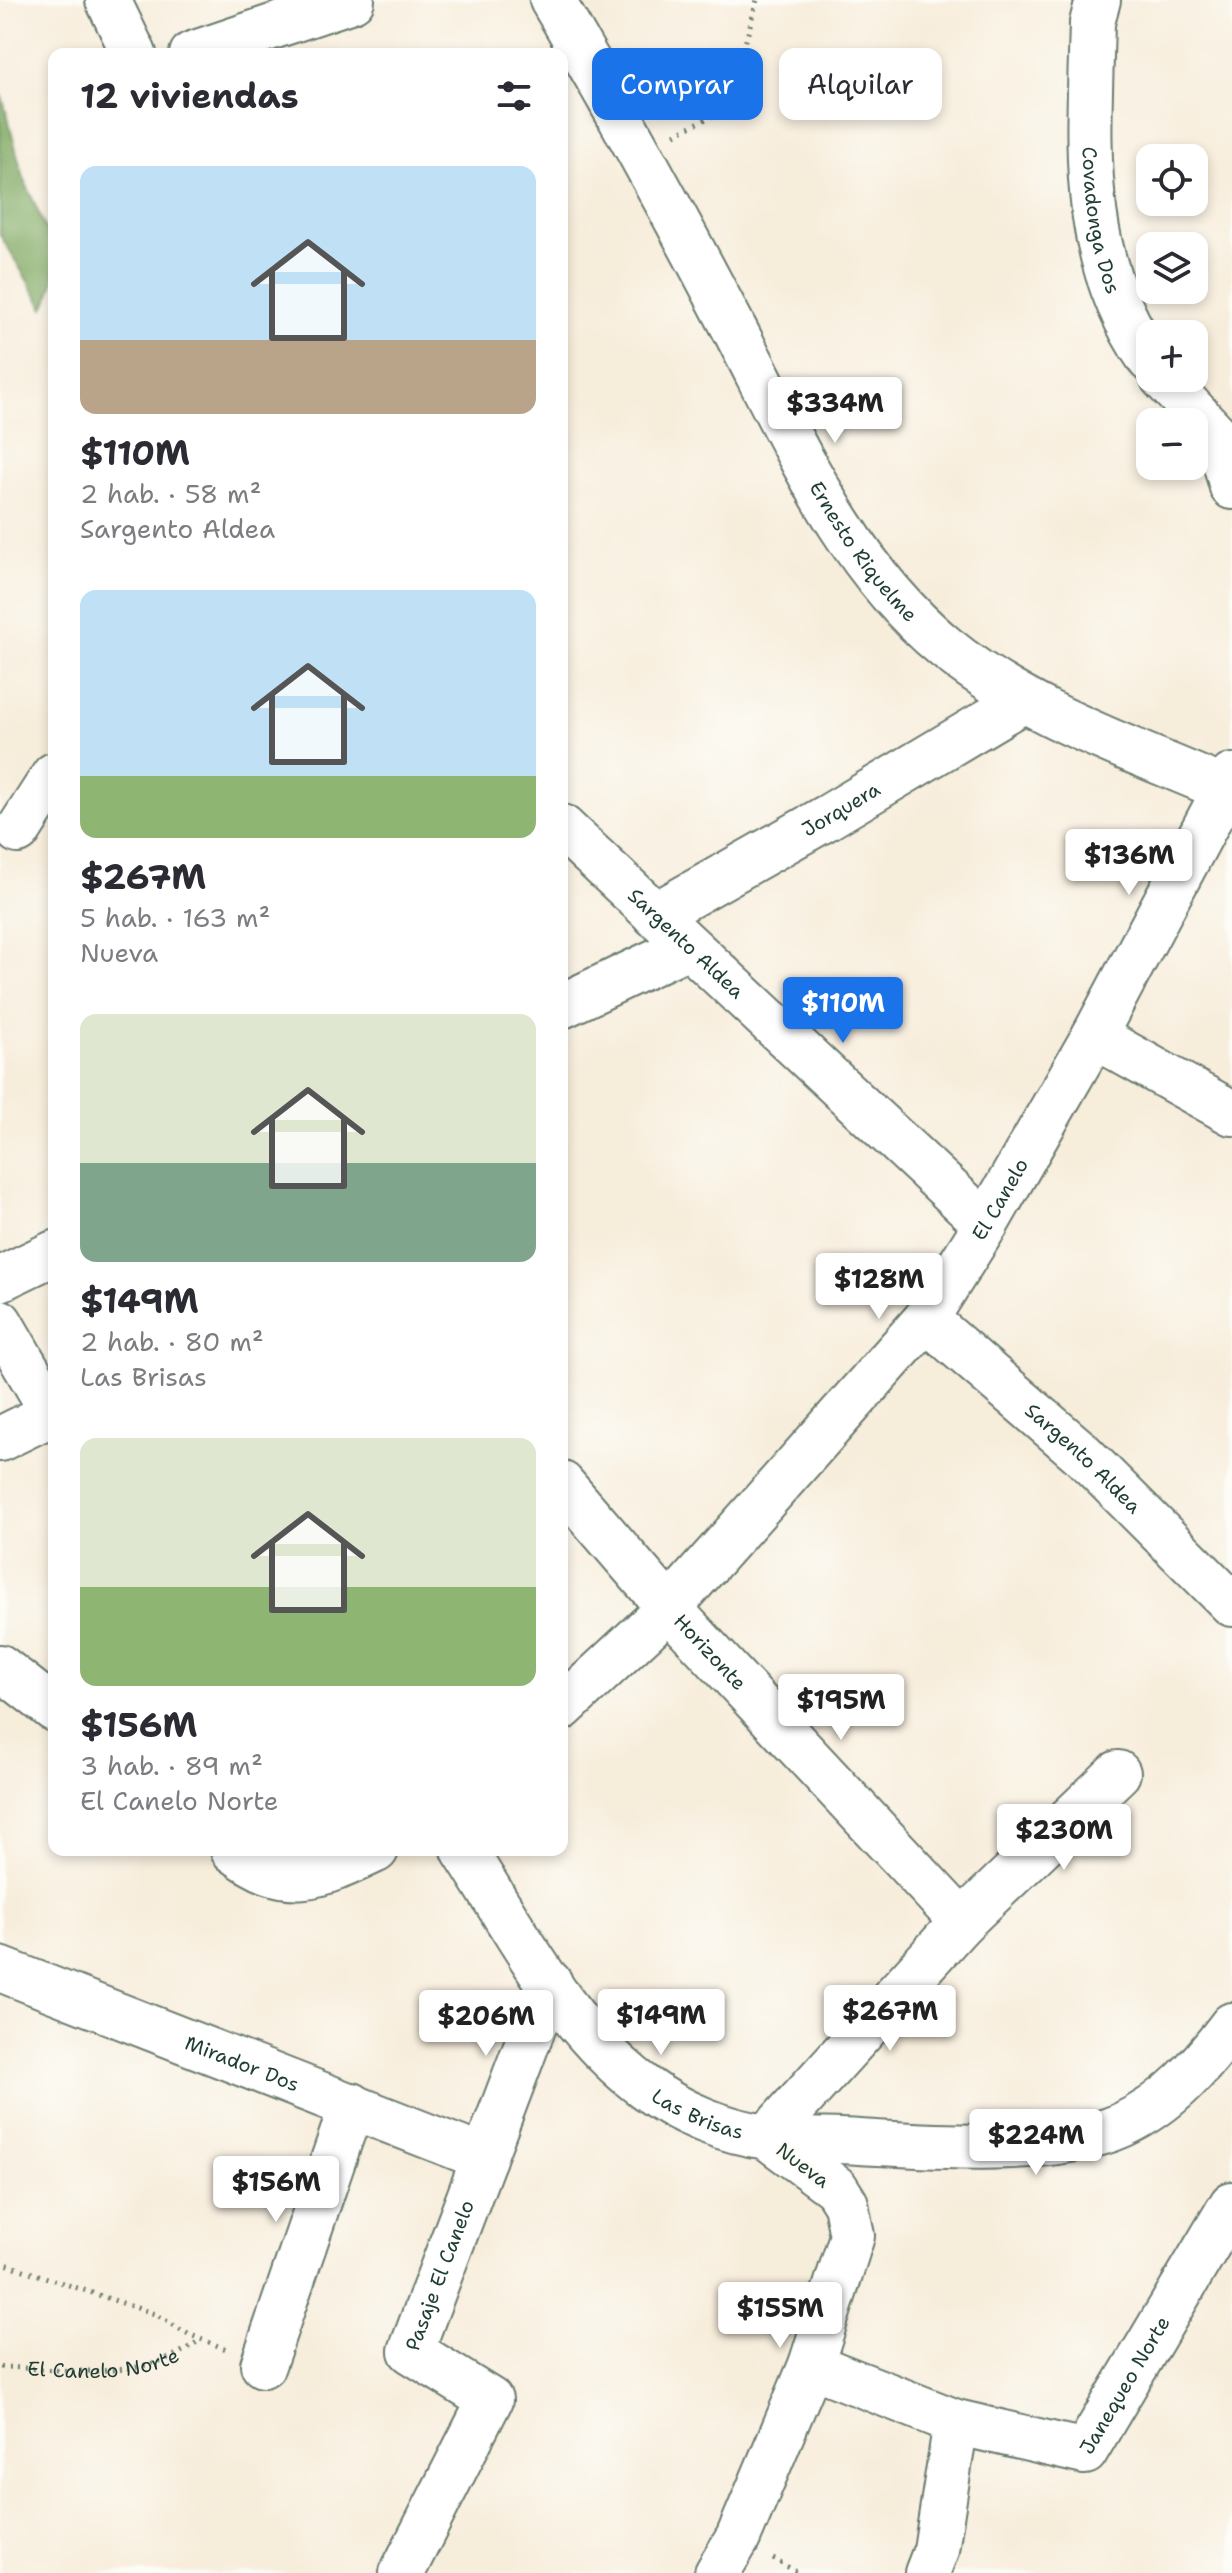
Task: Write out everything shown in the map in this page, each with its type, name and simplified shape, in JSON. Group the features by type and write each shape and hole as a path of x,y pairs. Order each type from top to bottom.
{"street":[{"path":"108,0 131,48"},
{"path":"210,48 352,0"},
{"name":"Ernesto Riquelme","path":"552,0 641,151 845,534 876,578 912,618 981,674 1024,700 1228,783"},
{"name":"Covadonga Dos","path":"1095,11 1088,175 1094,222 1122,311 1136,336"},
{"path":"1180,392 1225,429 1232,487"},
{"name":"Jorquera","path":"655,915 828,817 1024,700"},
{"name":"El Canelo","path":"568,1702 669,1608 926,1319 986,1224 1094,1036 1228,783"},
{"path":"24,831 48,786"},
{"name":"Sargento Aldea","path":"568,833 986,1224"},
{"path":"568,1003 688,946"},
{"path":"1094,1036 1232,1113"},
{"path":"0,1279 48,1256"},
{"name":"Sargento Aldea","path":"926,1319 1080,1452 1232,1604"},
{"path":"0,1322 48,1405"},
{"path":"0,1439 48,1416"},
{"name":"Horizonte","path":"568,1491 669,1608 962,1922"},
{"path":"0,1667 48,1704"},
{"name":"Nueva","path":"717,2573 738,2538 811,2365 849,2250 852,2222 836,2188 767,2137 962,1922 1118,1773"},
{"path":"242,1856 264,1871 299,1878 332,1871 363,1856"},
{"name":"Las Brisas","path":"468,1856 593,2043 649,2090 686,2112 767,2137"},
{"name":"Mirador Dos","path":"0,1969 484,2158"},
{"path":"484,2158 550,1983"},
{"path":"767,2137 914,2145 1046,2143 1085,2137 1122,2125 1178,2088 1202,2064 1232,2025"},
{"path":"263,2365 352,2105"},
{"name":"Pasaje El Canelo","path":"402,2573 490,2400 411,2351 484,2158"},
{"name":"Janequeo Norte","path":"811,2365 956,2422 1085,2452 1232,2204"},
{"path":"927,2573 936,2550 956,2422"}],"path":[{"path":"641,151 727,109 757,0"},
{"name":"El Canelo Norte","path":"0,2262 155,2314 201,2339 263,2365"},
{"name":"El Canelo Norte","path":"0,2367 139,2369 181,2354 201,2339"}],"green space":[{"path":"0,92 23,175 48,235 48,299 44,308 0,235"}]}
